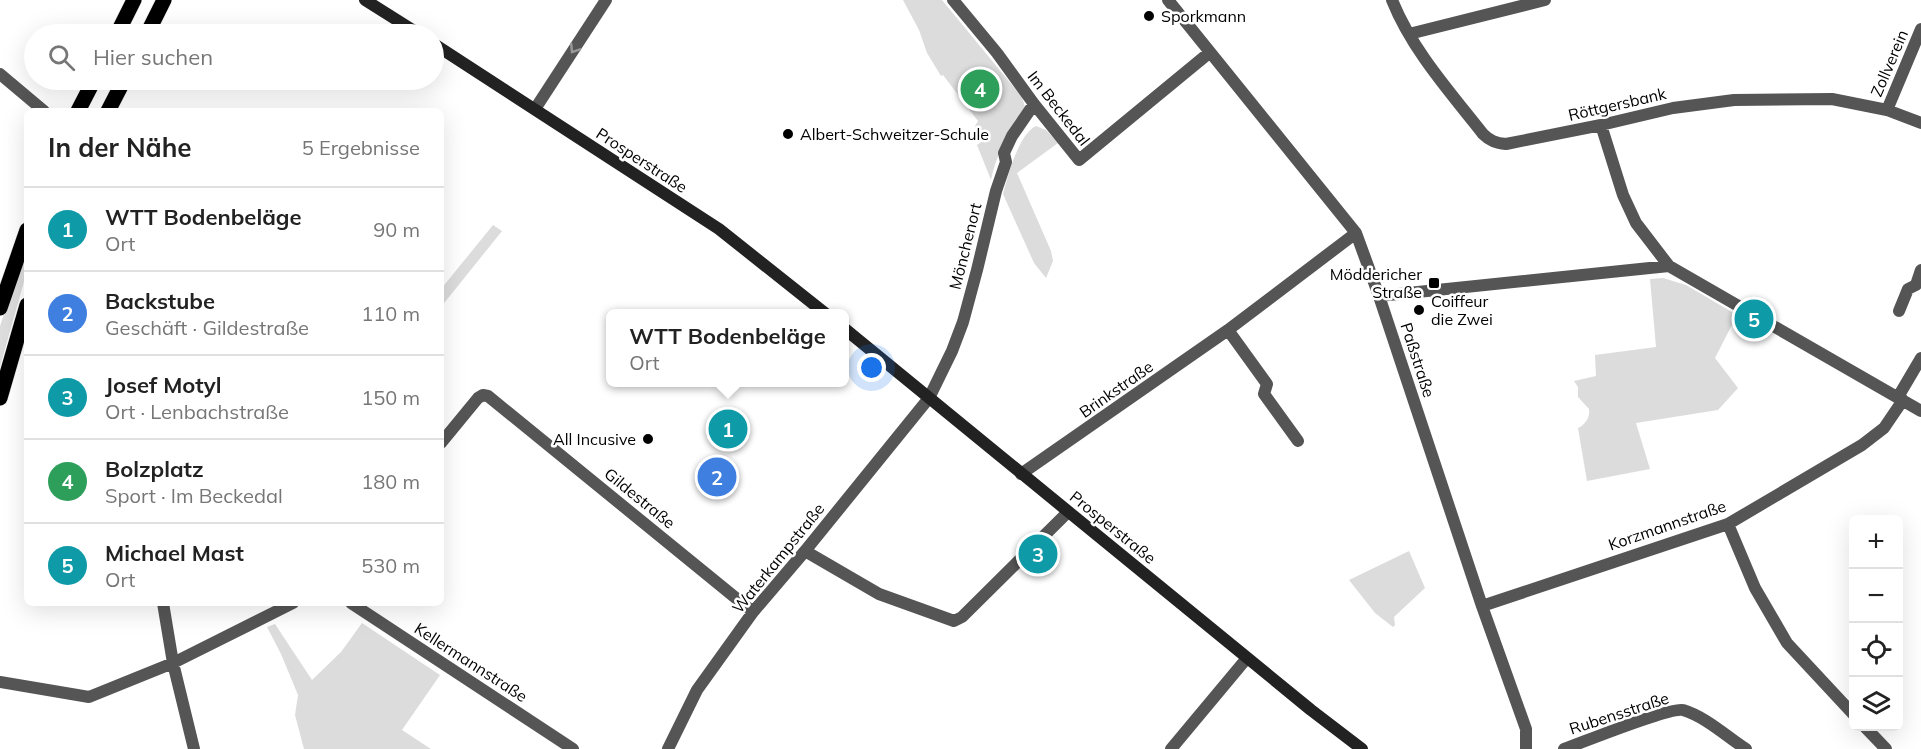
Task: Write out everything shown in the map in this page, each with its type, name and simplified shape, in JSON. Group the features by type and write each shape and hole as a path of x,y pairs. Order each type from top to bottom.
{"main road":[{"path":"122,24 134,0"},
{"path":"152,24 164,0"},
{"path":"365,0 403,24"},
{"name":"Prosperstraße","path":"444,50 719,229 820,309"},
{"path":"80,108 89,90"},
{"path":"110,108 119,90"},
{"path":"0,308 24,239"},
{"path":"0,398 24,314"},
{"name":"Prosperstraße","path":"849,332 1247,658 1362,749"}],"street":[{"path":"536,109 606,0"},
{"name":"Im Beckedal","path":"953,0 1079,160 1209,52"},
{"name":"Röttgersbank","path":"1392,0 1409,34 1428,63 1483,134 1496,143 1506,144 1673,108 1734,100 1832,99 1887,110 1921,123"},
{"path":"1409,34 1545,0"},
{"name":"Paßstraße","path":"1171,2 1356,233 1526,729 1526,749"},
{"name":"Zollverein","path":"1887,110 1921,29"},
{"path":"0,74 40,108"},
{"name":"Mönchenort","path":"929,398 952,351 963,322 996,191 1006,162 1004,153 1012,136 1034,104"},
{"path":"1600,125 1623,195 1636,223 1669,266 1921,411"},
{"name":"Brinkstraße","path":"1022,474 1228,330 1356,233"},
{"path":"1379,296 1669,266"},
{"path":"1899,311 1908,289 1918,286 1921,270"},
{"path":"1228,330 1267,384 1264,394 1298,441"},
{"path":"1900,398 1921,358"},
{"name":"Gildestraße","path":"444,439 476,400 481,396 486,396 499,404 753,612"},
{"name":"Waterkampstraße","path":"668,749 697,690 753,612 806,551 929,398"},
{"name":"Korzmannstraße","path":"1482,606 1728,524 1862,445 1884,428 1900,398"},
{"path":"806,551 879,594 954,621 962,617 1068,512"},
{"path":"1728,524 1755,588 1787,643 1849,711"},
{"path":"164,606 173,663 194,749"},
{"path":"0,682 89,697 173,663 287,606"},
{"name":"Kellermannstraße","path":"356,606 573,749"},
{"path":"1172,749 1247,658"},
{"name":"Rubensstraße","path":"1564,749 1656,715 1678,710 1696,716 1746,749"},
{"path":"1869,731 1886,749"}],"shaded area":[{"path":"903,0 942,0 1022,97 1025,107 1000,151 991,180 977,145 984,140 975,126 978,121 943,75 941,76 927,53 919,30"},
{"path":"1036,126 1046,130 1058,143 1017,173 1051,251 1053,261 1046,278 1034,263 1003,194 1019,147"},
{"path":"493,225 502,231 444,303 444,285"},
{"path":"24,253 24,282 0,367 0,326"},
{"path":"1663,278 1686,285 1737,315 1715,358 1738,388 1718,410 1636,423 1650,469 1587,481 1578,428 1587,420 1589,409 1578,397 1578,387 1574,381 1596,376 1595,355 1656,347 1650,279"},
{"path":"1409,551 1425,588 1394,617 1393,627 1375,613 1349,580"},
{"path":"362,623 440,675 402,730 431,749 304,749 295,715 298,695 267,627 275,624 312,680 341,652"}],"place":[{"name":"Sporkmann","path":"1149,16"},
{"name":"Bolzplatz","path":"980,89"},
{"name":"Albert-Schweitzer-Schule","path":"788,134"},
{"name":"Möddericher Straße","path":"1434,283"},
{"name":"Coiffeur die Zwei","path":"1419,310"},
{"name":"Michael Mast","path":"1754,319"},
{"name":"WTT Bodenbeläge","path":"728,429"},
{"name":"All Incusive","path":"648,439"},
{"name":"Backstube","path":"717,477"},
{"name":"Josef Motyl","path":"1038,554"}]}
